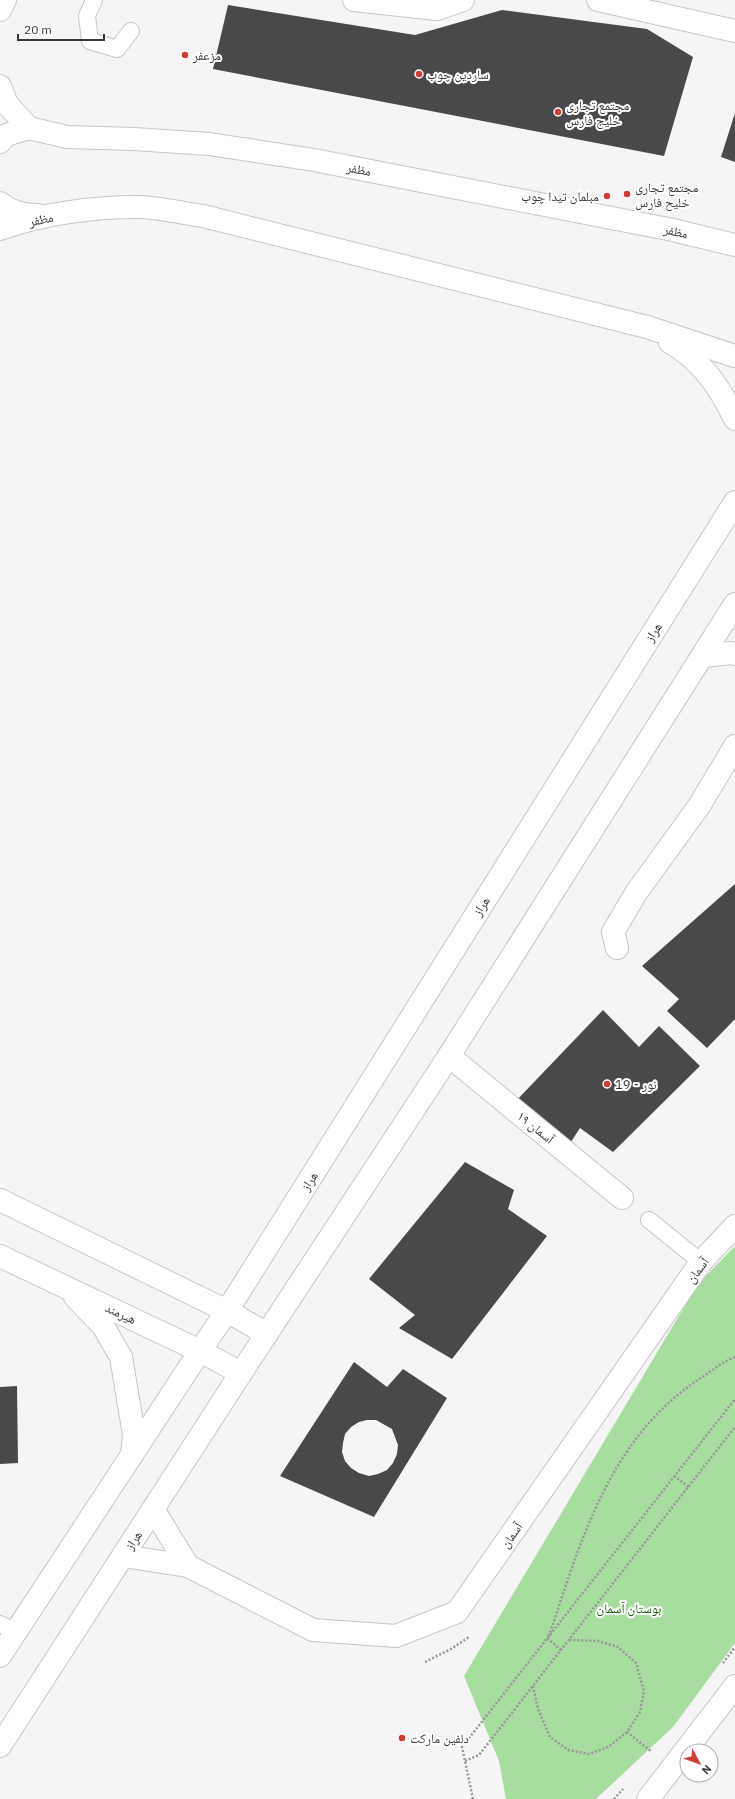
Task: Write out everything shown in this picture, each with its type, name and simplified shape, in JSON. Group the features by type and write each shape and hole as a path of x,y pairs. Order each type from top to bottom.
{"street":[{"path":"0,10 5,0"},
{"path":"354,0 437,9 462,0"},
{"path":"598,0 735,31"},
{"path":"0,86 7,104 30,128 6,135 0,142"},
{"name":"مظفر","path":"30,128 67,137 134,139 209,144 314,160 673,230 735,245"},
{"path":"0,203 9,210 26,215 54,216"},
{"name":"مظفر","path":"0,229 11,225 80,211 137,207 203,216 647,327 735,356"},
{"path":"647,327 688,352 704,369 725,399 735,419"},
{"name":"هراز","path":"0,1656 8,1628 132,1455 228,1311 735,502"},
{"name":"هراز","path":"0,1746 241,1373 449,1056 733,611"},
{"path":"703,656 731,653 735,654"},
{"path":"617,948 613,932 636,893 699,806 735,746"},
{"name":"آسمان ۱۹","path":"449,1056 622,1198"},
{"path":"0,1200 228,1311 267,1334"},
{"name":"آسمان","path":"188,1566 313,1630 396,1636 457,1612 701,1262 735,1226"},
{"name":"هیرمند","path":"0,1256 200,1351 241,1373"},
{"path":"62,1285 104,1326 121,1357 134,1435 132,1455"},
{"path":"153,1509 188,1566"},
{"path":"122,1556 188,1566"},
{"path":"648,1799 735,1686"}],"lane":[{"path":"94,0 87,16 90,41 117,49 131,31"},
{"path":"649,1220 701,1262"}],"path":[{"path":"548,1639 576,1554 596,1506 620,1461 649,1421 686,1386 735,1357"},
{"path":"474,1799 462,1747 735,1399"},
{"path":"465,1761 479,1755 735,1427"},
{"path":"674,1476 688,1487"},
{"path":"548,1639 561,1650"},
{"path":"533,1686 538,1709 550,1738 568,1750 589,1754 608,1748 627,1732 640,1712 644,1691 636,1663 618,1646 598,1641 570,1640"},
{"path":"627,1732 653,1752"}],"green space":[{"name":"بوستان آسمان","path":"735,1246 735,1643 673,1727 596,1799 506,1799 499,1761 464,1676 698,1284"}],"building":[{"name":"مجتمع تجاری خلیج فارس","path":"228,5 415,35 502,10 647,29 693,57 664,156 213,69"},
{"path":"735,113 735,162 721,157"},
{"path":"735,884 735,1019 707,1048 667,1011 679,999 642,966"},
{"name":"19 - نور","path":"603,1010 639,1047 659,1026 700,1066 613,1152 580,1128 569,1145 514,1103"},
{"path":"465,1162 514,1190 508,1209 547,1236 452,1359 399,1328 415,1315 369,1279"},
{"path":"354,1362 387,1387 403,1369 447,1398 374,1517 280,1476","holes":["376,1420 392,1429 398,1445 397,1454 393,1463 387,1470 369,1476 359,1473 351,1468 345,1461 342,1452 343,1443 345,1434 351,1427 359,1422"]},
{"path":"17,1386 18,1463 0,1464 0,1387"}],"place":[{"name":"مزعفر","path":"185,55"},
{"name":"ساردین چوب","path":"419,74"},
{"name":"مجتمع تجاری خلیج فارس","path":"558,112"},
{"name":"مجتمع تجاری خلیح فارس","path":"627,194"},
{"name":"مبلمان تیدا چوب","path":"607,196"},
{"name":"19 - نور","path":"607,1084"},
{"name":"دلفین مارکت","path":"402,1738"}]}
